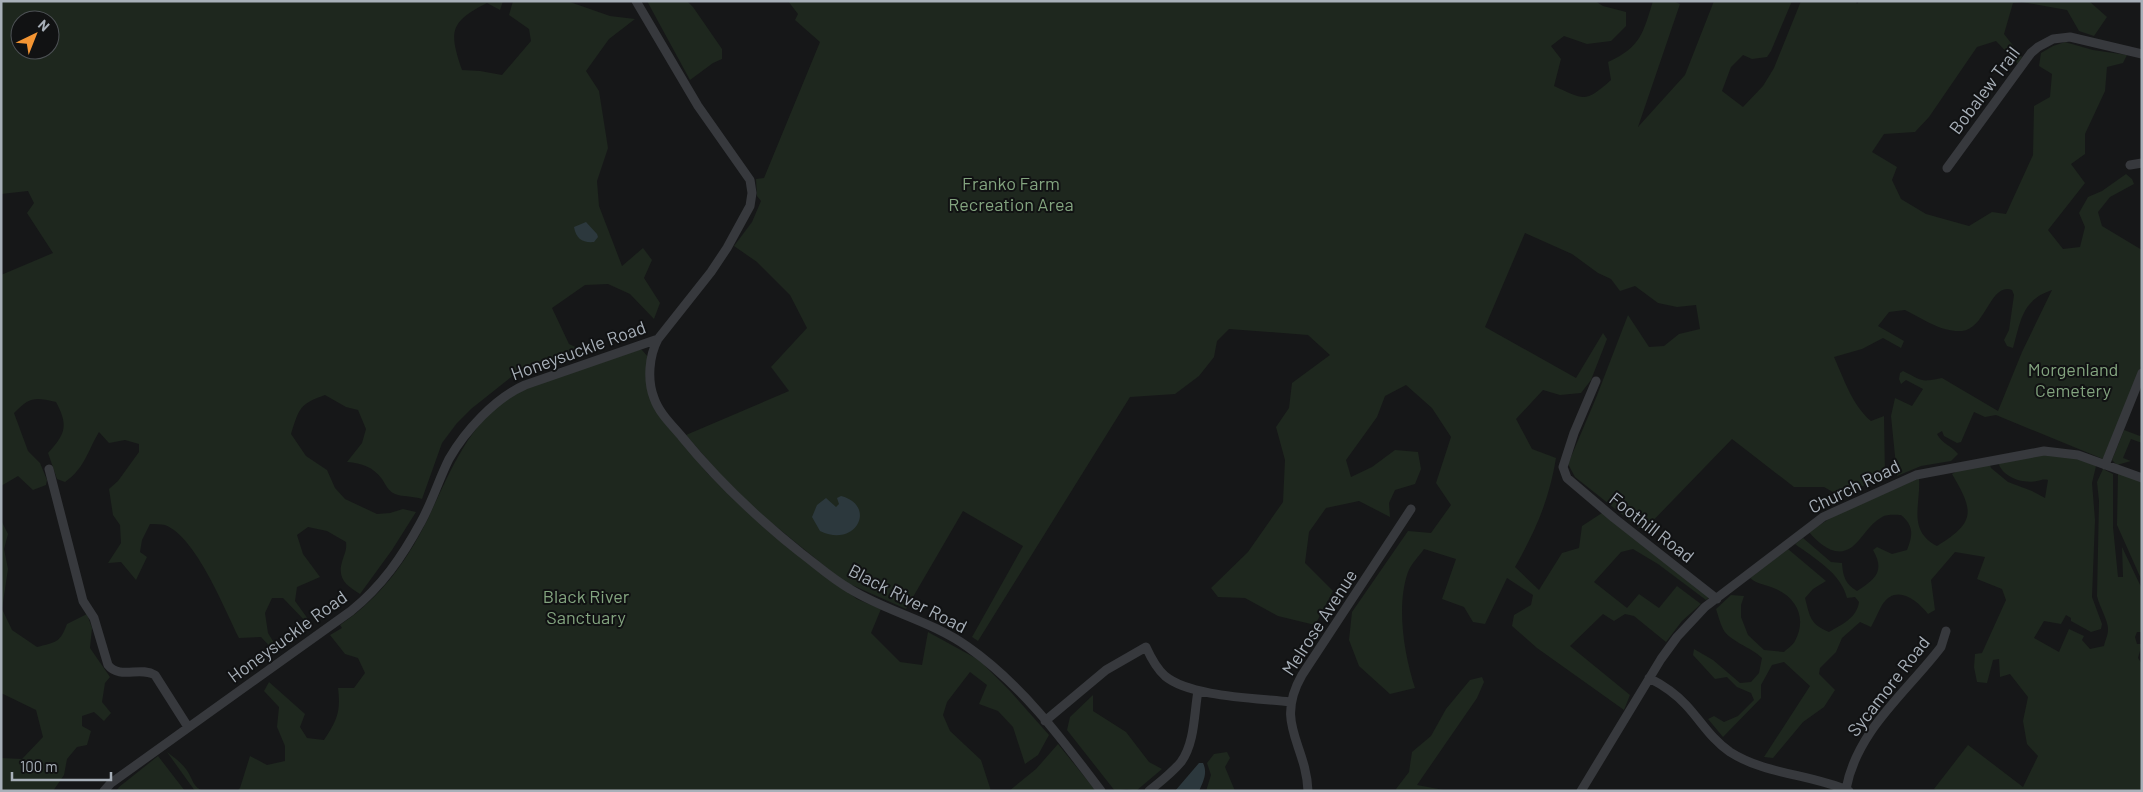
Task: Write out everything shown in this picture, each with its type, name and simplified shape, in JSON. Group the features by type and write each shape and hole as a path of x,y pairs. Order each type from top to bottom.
{"street":[{"name":"Honeysuckle Road","path":"104,791 111,783 351,611 376,590 393,569 422,520 454,452 471,430 507,393 658,339 711,272 727,248 750,206 752,192 750,180 698,106 636,1"},
{"name":"Bobalew Trail","path":"1947,168 2027,59 2045,43 2053,39 2070,37 2142,54"},
{"path":"2130,165 2142,163"},
{"name":"Black River Road","path":"658,339 652,352 650,378 656,403 710,471 768,526 841,584 862,596 932,626 968,646 1008,680 1045,721 1101,791"},
{"path":"2105,465 2142,373"},
{"name":"Foothill Road","path":"1596,381 1562,467 1567,478 1614,518 1717,599"},
{"name":"Church Road","path":"1581,791 1649,678 1677,637 1698,614 1823,517 1916,474 2044,451 2078,455 2142,478"},
{"path":"49,469 82,601 94,618 108,665 119,672 146,672 154,675 188,727"},
{"name":"Melrose Avenue","path":"1308,791 1304,768 1289,713 1290,702 1302,675 1411,509"},
{"name":"Sycamore Road","path":"1847,790 1856,757 1869,733 1941,647 1946,630"},
{"path":"1045,721 1106,670 1146,647 1151,659 1165,675 1183,686 1198,690 1290,702"},
{"path":"1649,678 1677,696 1708,733 1740,758 1772,770 1847,790"},
{"path":"1149,791 1173,770 1186,753 1190,742 1198,690"}],"green space":[{"path":"1,1 503,1 500,10 487,3 465,16 455,29 454,37 462,70 502,75 531,41 529,29 509,15 513,1 567,1 610,16 635,19 609,39 586,71 599,91 608,148 597,181 599,206 622,266 643,248 652,260 644,278 660,303 654,319 630,294 608,284 585,285 552,308 569,344 586,352 556,358 541,369 515,374 471,409 457,423 442,443 422,499 395,494 389,490 379,475 371,469 358,463 347,462 362,443 366,429 358,410 346,407 325,395 310,401 301,408 291,434 306,456 327,470 335,488 345,499 377,514 403,509 416,512 392,550 360,594 347,585 342,577 341,568 346,550 346,542 327,531 308,527 297,535 303,554 320,577 297,587 295,601 308,619 307,623 283,598 272,598 265,613 268,633 279,651 277,654 261,637 239,638 198,558 176,532 165,525 150,524 142,540 140,552 147,557 136,580 121,562 108,563 121,543 120,525 113,515 109,489 118,481 139,452 139,444 125,440 109,443 99,432 85,459 72,477 65,482 57,479 48,453 61,435 64,424 63,417 56,402 42,399 29,401 14,413 28,451 40,463 47,480 46,485 33,490 18,476 1,486 1,275 53,253 27,213 34,203 28,191 1,194"},
{"path":"647,1 687,1 722,49 722,59 713,63 690,80"},
{"path":"788,1 1595,1 1603,6 1626,12 1626,26 1611,41 1587,44 1564,36 1551,46 1561,59 1554,86 1584,97 1595,93 1611,80 1608,62 1628,51 1634,45 1643,30 1653,1 1673,1 1680,4 1638,127 1685,75 1714,1 1792,1 1767,57 1752,59 1743,55 1731,67 1722,91 1743,107 1763,86 1774,68 1801,1 1856,1 1857,4 1859,1 2089,1 2107,17 2094,36 2079,31 2067,10 2022,2 2013,3 2004,34 2022,57 2018,64 1996,41 1977,47 1929,117 1915,132 1884,134 1872,152 1897,167 1892,180 1901,199 1926,214 1969,226 1992,212 2006,214 2033,155 2034,106 2050,97 2052,74 2039,66 2041,53 2065,42 2093,50 2127,55 2123,63 2107,67 2105,91 2085,134 2085,154 2071,164 2085,183 2048,230 2063,249 2080,247 2085,227 2079,213 2088,197 2102,191 2126,174 2132,179 2134,184 2110,197 2098,212 2102,226 2142,250 2142,364 2103,459 1996,415 1985,417 1974,412 1961,442 1957,443 1944,436 1942,431 1937,434 1941,440 1958,454 1951,461 1921,466 1897,476 1891,416 1895,398 1912,406 1923,389 1906,380 1901,384 1899,379 1900,373 1903,371 1925,380 1942,378 1998,411 2022,352 2052,290 2034,299 2024,312 2013,348 2007,346 2004,340 2009,330 2014,295 2012,290 2005,289 1998,293 1977,323 1962,331 1939,327 1905,310 1889,312 1878,326 1904,341 1901,348 1883,338 1862,349 1834,357 1849,391 1864,415 1871,421 1884,416 1885,478 1838,495 1824,487 1794,487 1732,439 1643,531 1575,477 1568,464 1628,315 1649,347 1664,346 1679,334 1700,329 1696,305 1677,307 1658,303 1635,286 1620,291 1611,279 1598,273 1572,254 1525,233 1485,327 1576,378 1603,333 1607,339 1591,380 1581,393 1560,395 1543,390 1516,419 1532,449 1556,458 1550,488 1541,514 1515,567 1539,590 1562,553 1579,548 1582,526 1602,513 1710,597 1706,600 1658,564 1633,549 1621,552 1594,582 1627,608 1639,594 1659,608 1677,586 1701,604 1682,621 1666,642 1634,616 1625,614 1614,621 1603,614 1570,646 1630,695 1624,710 1537,648 1512,626 1514,615 1531,605 1533,595 1507,578 1485,624 1473,622 1464,607 1442,599 1456,559 1424,549 1408,572 1402,600 1405,645 1415,688 1390,694 1359,666 1349,640 1352,612 1408,531 1431,533 1451,505 1436,483 1451,437 1432,408 1406,385 1385,396 1377,417 1346,460 1351,477 1372,467 1395,450 1418,452 1421,469 1415,484 1395,490 1389,503 1390,517 1359,501 1326,508 1309,532 1305,563 1333,591 1315,625 1278,616 1245,598 1218,597 1211,588 1248,552 1283,502 1285,460 1276,427 1289,408 1292,383 1330,355 1308,335 1229,329 1217,341 1214,357 1199,376 1175,394 1130,397 978,641 972,637 1023,546 963,511 906,609 843,581 740,497 686,435 789,391 771,367 807,328 790,295 757,262 734,246 752,222 761,201 757,196 756,179 764,178 820,42 795,20 798,14"},
{"name":"Black River Sanctuary","path":"642,350 648,357 648,389 683,443 708,474 768,531 857,599 881,609 871,633 900,662 922,665 928,632 979,660 1010,691 1049,735 1038,755 1025,764 1013,727 998,711 979,704 987,685 970,672 947,702 943,715 950,731 981,760 991,791 237,791 240,788 250,756 267,765 285,761 285,746 277,727 279,707 264,691 269,682 305,714 300,727 307,738 324,740 337,716 339,703 338,688 354,688 365,673 358,658 345,654 330,635 342,628 340,625 382,589 404,560 423,529 454,464 483,420 510,397 522,390"},
{"path":"2124,430 2140,436 2142,433 2142,443 2131,439 2123,458 2131,461 2117,465 2112,460"},
{"path":"2048,454 2077,457 2096,466 2092,483 2095,520 2092,597 2102,624 2101,629 2091,632 2071,621 2071,618 2066,615 2061,624 2044,621 2034,638 2059,652 2069,629 2084,636 2082,640 2090,649 2104,646 2108,627 2097,596 2099,501 2097,482 2103,469 2113,474 2113,527 2118,577 2123,577 2122,547 2142,589 2142,632 2137,632 2135,637 2137,644 2142,644 2138,658 2142,664 2142,791 1938,791 1934,789 1968,745 2023,787 2038,756 2027,744 2023,721 2028,697 2010,674 2000,677 1999,659 1993,660 1987,683 1977,682 1974,667 1975,654 1982,653 2006,600 2002,589 1977,579 1985,557 1955,552 1931,580 1935,610 1928,614 1912,599 1900,594 1894,595 1888,598 1882,605 1871,627 1860,622 1842,638 1836,652 1820,668 1819,674 1835,690 1824,707 1803,722 1773,758 1764,757 1810,686 1784,662 1772,665 1761,685 1761,698 1723,737 1708,719 1714,716 1724,722 1738,716 1754,700 1751,693 1737,687 1727,677 1715,679 1693,655 1694,649 1713,660 1740,683 1751,682 1759,673 1762,658 1735,641 1723,629 1716,609 1731,595 1744,596 1741,605 1741,617 1748,635 1764,650 1784,652 1794,642 1798,633 1800,617 1798,610 1790,598 1783,593 1750,578 1788,549 1826,581 1813,589 1805,598 1814,623 1829,632 1852,617 1858,608 1859,602 1855,597 1847,598 1844,589 1833,574 1795,544 1803,538 1831,562 1842,563 1845,579 1857,591 1877,574 1877,557 1873,550 1877,547 1892,554 1907,550 1911,535 1908,523 1901,515 1882,517 1852,547 1846,550 1834,551 1823,545 1809,532 1832,517 1919,478 1917,516 1919,525 1928,540 1937,546 1959,530 1965,522 1967,515 1964,497 1952,474 1959,470 1990,465 2008,482 2045,498 2048,480 2031,482 2013,478 2004,472 1998,462"},
{"path":"2118,472 2142,481 2142,581 2117,525"},
{"path":"1,520 8,534 4,549 8,569 2,609 12,630 37,647 56,641 62,635 67,624 87,614 92,628 90,648 110,677 105,683 102,702 111,713 104,721 94,712 82,716 82,726 91,731 87,745 77,747 67,759 64,775 53,791 1,791 1,758 22,759 43,737 36,710 1,693"},
{"path":"1482,677 1484,682 1477,698 1417,785 1449,791 1397,791 1396,789 1409,772 1412,752 1431,736 1446,709 1470,680"},
{"path":"1093,695 1093,711 1126,732 1149,762 1162,769 1136,791 1127,789 1115,791 1067,730 1070,717"},
{"path":"1058,744 1096,791 1009,791 1036,769"},
{"path":"167,752 184,766 195,785 203,791 195,791"},
{"path":"1227,752 1230,758 1225,767 1235,791 1206,791 1211,775 1207,763 1214,754"},
{"path":"158,756 185,791 116,791 119,787"}],"shaded area":[{"path":"586,222 597,234 598,237 594,242 587,242 576,235 574,227"},
{"path":"841,496 852,501 858,508 860,516 858,524 844,534 833,535 820,531 812,517 817,505 826,498 836,507 839,504 837,498"},
{"path":"1199,763 1203,763 1205,770 1199,791 1175,791"}],"park label":[{"name":"Franko Farm Recreation Area","path":"1011,193"},
{"name":"Morgenland Cemetery","path":"2073,379"}]}
